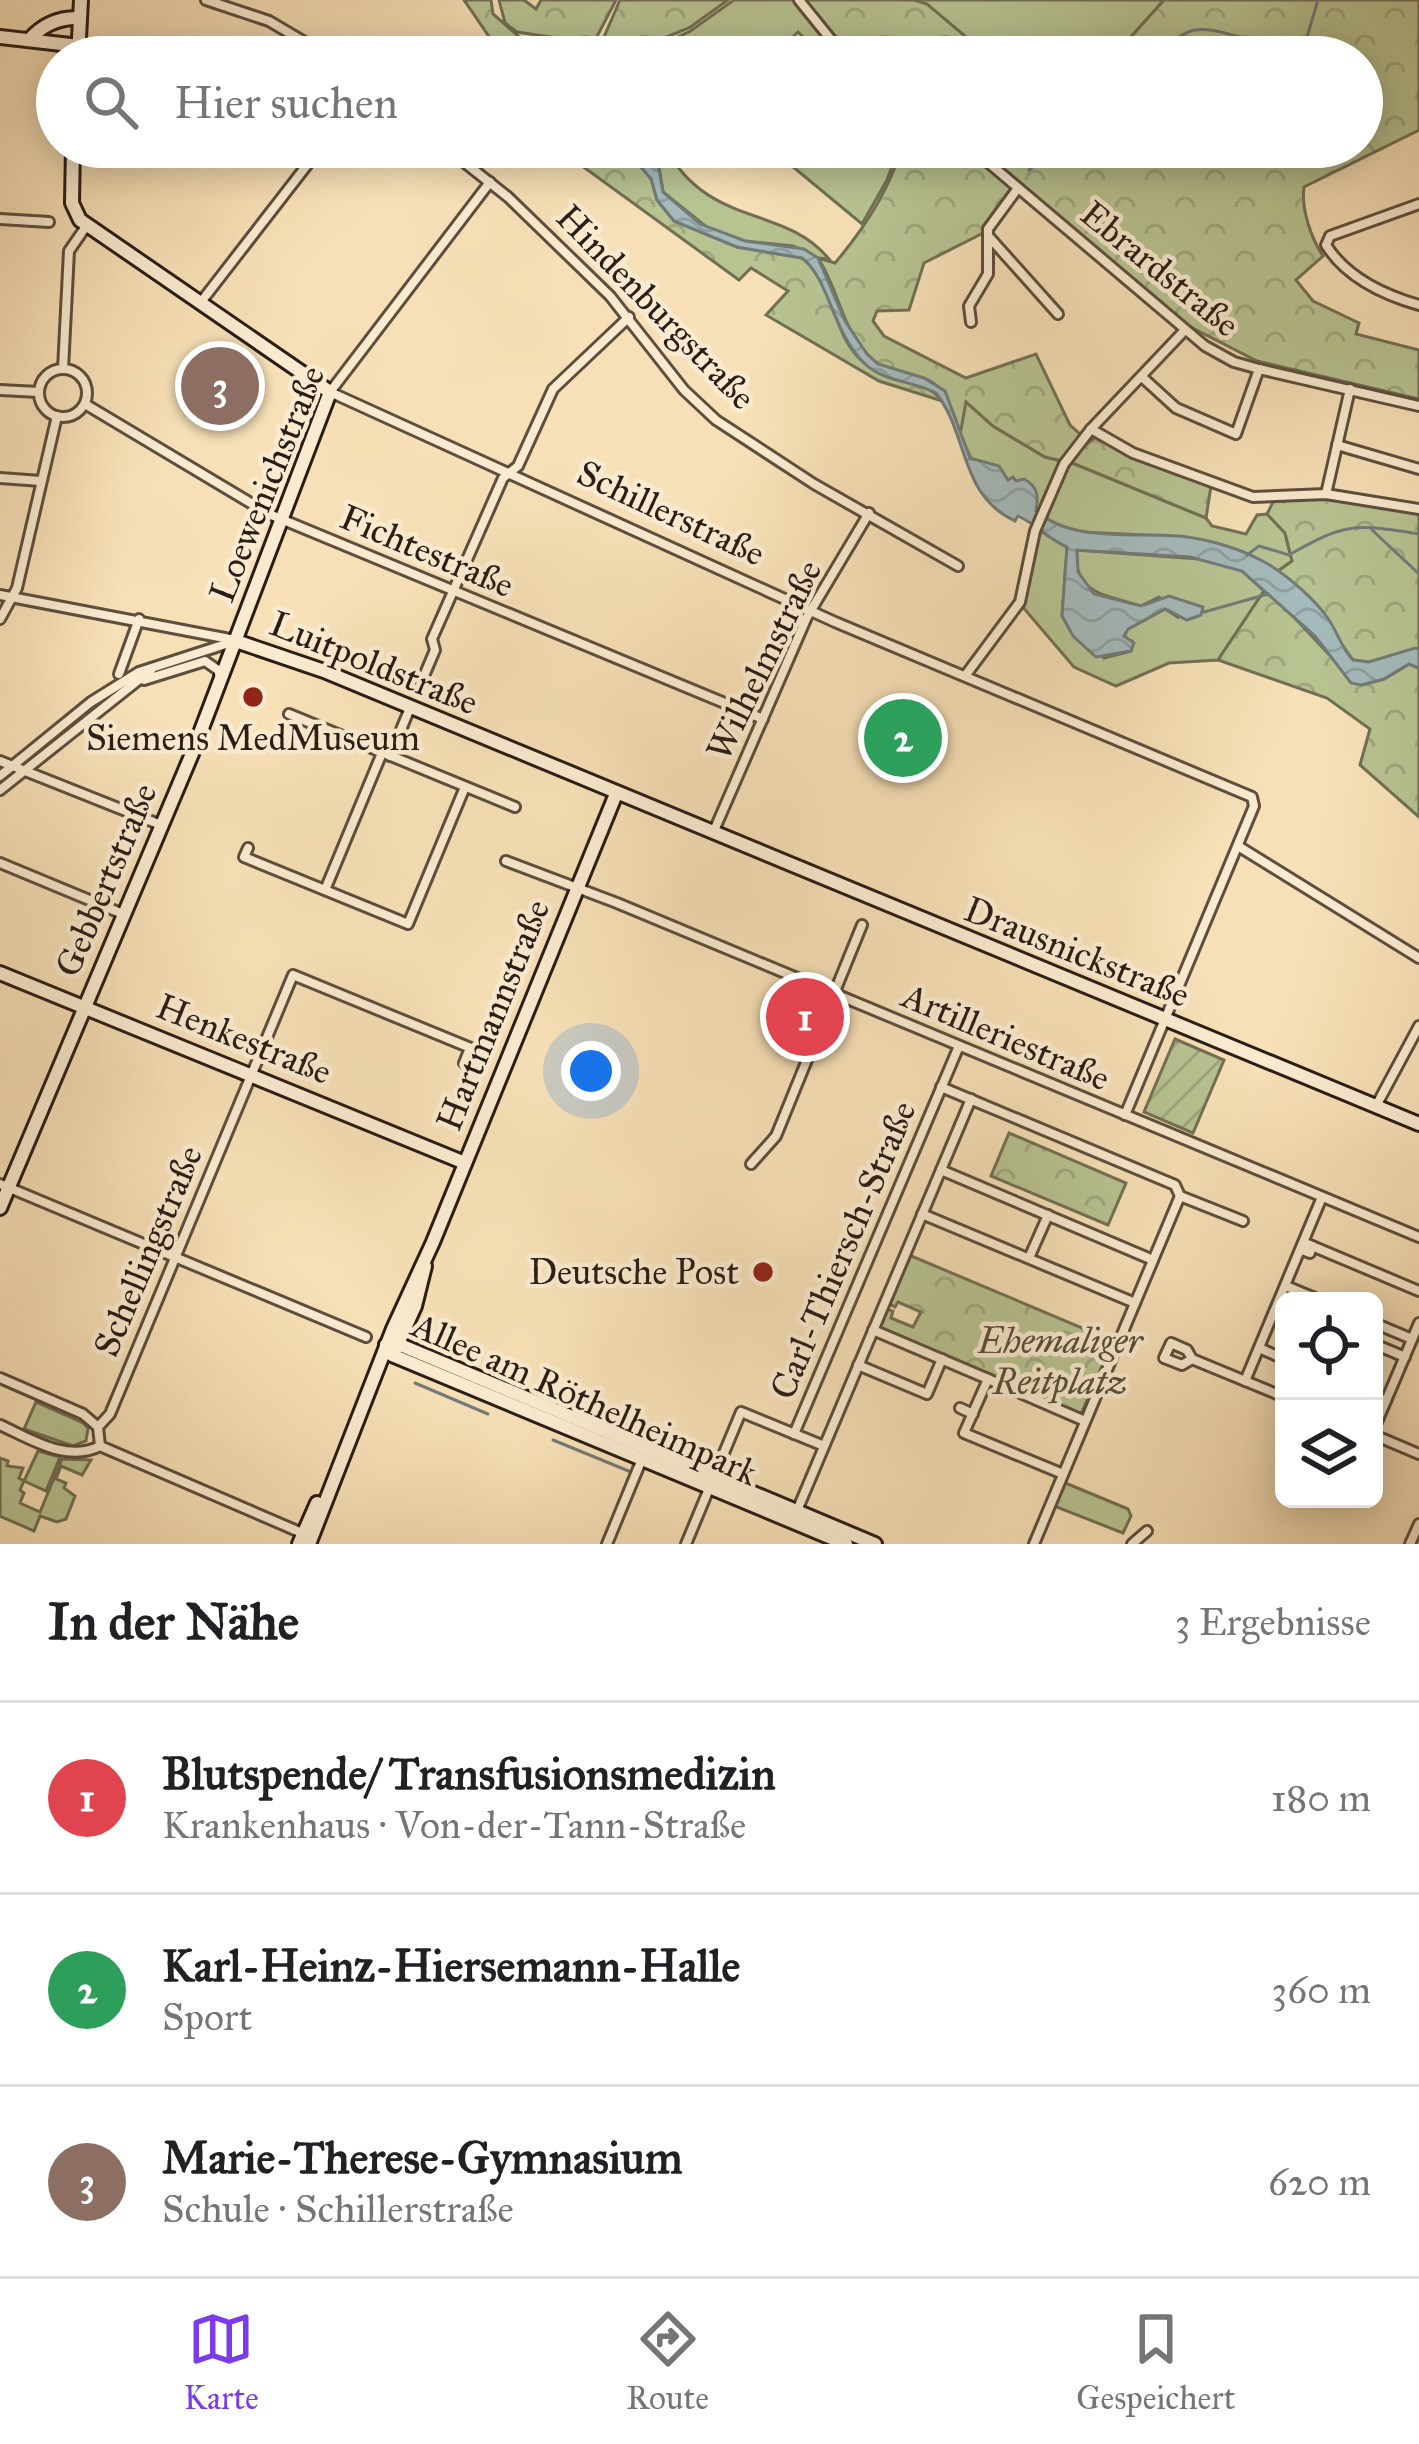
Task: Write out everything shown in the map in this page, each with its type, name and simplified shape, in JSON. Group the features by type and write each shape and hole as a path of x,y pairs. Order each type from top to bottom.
{"main road":[{"path":"29,40 39,29 80,8"},
{"path":"0,38 36,42"},
{"path":"73,168 72,203 86,225"},
{"name":"Schillerstraße","path":"86,225 330,392"},
{"name":"Loewenichstraße","path":"236,641 330,392"},
{"name":"Gebbertstraße","path":"0,1208 4,1186 162,826 236,641"},
{"name":"Luitpoldstraße","path":"236,641 298,661 713,832"},
{"name":"Hartmannstraße","path":"306,1540 392,1348 616,794"},
{"name":"Drausnickstraße","path":"713,832 1419,1124"},
{"name":"Henkestraße","path":"0,973 465,1163"},
{"name":"Allee am Röthelheimpark","path":"392,1348 795,1517 874,1544"},
{"name":"Allee am Röthelheimpark","path":"531,1406 642,1460 711,1481"},
{"name":"Allee am Röthelheimpark","path":"795,1517 846,1544"}],"street":[{"path":"206,0 269,21 294,36"},
{"path":"799,0 828,36"},
{"path":"200,303 305,168"},
{"name":"Hindenburgstraße","path":"472,168 629,317 683,389 716,420 814,484 958,566"},
{"name":"Ebrardstraße","path":"995,168 1184,331 1234,362 1419,406"},
{"name":"Loewenichstraße","path":"330,392 490,182"},
{"path":"971,322 969,306 988,274 988,229 1018,188"},
{"path":"1419,204 1327,240 1344,268 1419,305"},
{"path":"0,219 49,222"},
{"path":"63,369 69,251 86,225"},
{"path":"989,237 1058,314"},
{"path":"418,690 435,650 432,639 503,478 518,466 554,388 629,317"},
{"path":"965,676 1020,602 1035,531 1064,464 1184,331"},
{"path":"63,369 77,373 84,382 85,404 72,416 57,416 44,408 39,392 47,374 63,369"},
{"path":"1142,376 1176,408 1236,434 1259,369"},
{"path":"1326,494 1350,388"},
{"path":"0,390 39,392"},
{"name":"Schillerstraße","path":"330,392 812,610 1249,794 1254,806 1238,846"},
{"name":"Fichtestraße","path":"85,404 279,518 763,719"},
{"path":"0,620 13,598 57,416"},
{"path":"1091,429 1133,453 1253,497 1326,494 1419,509"},
{"path":"1337,445 1419,469"},
{"path":"0,478 41,481"},
{"name":"Wilhelmstraße","path":"713,832 812,610 869,513"},
{"name":"Luitpoldstraße","path":"0,595 236,641"},
{"path":"119,674 139,619"},
{"path":"0,776 157,665 236,641"},
{"path":"0,790 114,692 205,661 218,670 221,680"},
{"path":"132,686 157,665"},
{"path":"325,890 410,708"},
{"path":"289,714 515,807"},
{"path":"0,761 162,826"},
{"path":"248,848 247,858 408,924 465,787"},
{"path":"1125,1115 1238,846 1418,954"},
{"name":"Artilleriestraße","path":"506,861 1419,1237"},
{"path":"0,863 124,914"},
{"path":"751,1164 776,1136 862,925"},
{"name":"Schellingstraße","path":"98,1427 110,1414 293,975 470,1048"},
{"path":"1376,1106 1419,1026"},
{"name":"Carl-Thiersch-Straße","path":"794,1434 959,1046"},
{"name":"Carl-Thiersch-Straße","path":"941,1087 1175,1185 1180,1196 1243,1221"},
{"path":"795,1517 970,1100"},
{"path":"940,1170 1153,1260"},
{"path":"4,1186 366,1337"},
{"path":"1034,1544 1180,1196"},
{"path":"1284,1292 1307,1246 1322,1197"},
{"path":"922,1214 1135,1303"},
{"path":"1029,1258 1048,1215"},
{"path":"1307,1246 1419,1295"},
{"path":"1286,1286 1300,1292"},
{"path":"1245,1381 1275,1317"},
{"path":"1383,1409 1419,1323"},
{"path":"1383,1327 1412,1340"},
{"path":"873,1330 1085,1421"},
{"path":"1259,1348 1275,1354"},
{"path":"1383,1348 1405,1357"},
{"path":"858,1365 930,1395 942,1359"},
{"path":"1192,1359 1275,1393"},
{"path":"0,1378 83,1414 98,1427 100,1446"},
{"path":"988,1379 964,1432 1063,1474"},
{"path":"960,1408 973,1414"},
{"name":"Carl-Thiersch-Straße","path":"711,1481 741,1412 824,1446"},
{"path":"0,1425 64,1451 83,1453 100,1446 306,1540"},
{"path":"1383,1436 1419,1454"},
{"path":"607,1544 642,1460"},
{"path":"686,1544 711,1481"},
{"path":"1410,1544 1419,1524"},
{"path":"1132,1544 1147,1531"}],"green space":[{"path":"464,0 491,0 493,14 518,36 489,36"},
{"path":"499,0 524,0 536,9 541,0 616,0 597,36 544,36 517,32 505,23"},
{"path":"620,0 728,0 669,36 604,36"},
{"path":"734,0 795,0 824,36 798,32 794,36 680,36"},
{"path":"804,0 914,0 927,4 965,36 834,36"},
{"path":"907,0 1164,0 1132,36 948,36"},
{"path":"1164,0 1419,0 1419,130 1383,148 1383,36 1132,36"},
{"path":"585,168 642,168 652,179 657,200 674,221 737,247 802,258 820,279 842,333 858,357 878,370 924,386 942,401 879,381 766,315 788,291 751,268 739,280"},
{"path":"659,168 680,168 724,204 791,230 829,259 793,246 745,241 709,229 663,192"},
{"path":"794,168 891,168 862,224"},
{"path":"895,168 991,168 1013,187 983,233 924,263 909,310 877,311 873,321 884,336 966,378 1036,354 1070,425 1089,442 1097,436 1131,456 1211,486 1206,518 1075,464 1045,457 993,426 966,402 960,435 951,408 930,381 880,365 866,353 818,258 835,263 883,194"},
{"path":"1001,168 1342,168 1304,187 1308,223 1323,256 1296,280 1313,301 1359,323 1356,334 1419,350 1419,399 1257,361 1179,321"},
{"path":"965,401 993,426 1045,457 1075,464 1206,518 1212,526 1246,534 1257,515 1267,514 1285,533 1292,561 1278,571 1243,552 1185,537 1081,532 1055,525 990,489 960,435"},
{"path":"1326,494 1419,510 1419,649 1369,662 1353,660 1308,597 1278,571 1292,561 1285,533 1267,514 1275,498"},
{"path":"1036,528 1067,547 1062,616 1104,658 1131,651 1132,641 1125,639 1125,631 1165,609 1179,618 1159,597 1141,606 1095,591 1080,576 1076,550 1213,560 1242,571 1264,591 1218,660 1169,663 1116,686 1074,667 1021,605 1029,584"},
{"path":"1264,591 1361,685 1384,679 1409,664 1419,668 1419,817 1360,765 1370,729 1327,698 1218,660"},
{"path":"1175,1039 1224,1060 1193,1133 1144,1112"},
{"path":"1009,1133 1126,1183 1108,1225 991,1176"},
{"name":"Ehemaliger Reitplatz","path":"909,1255 1113,1341 1081,1414 879,1329 886,1309 893,1311 891,1318 913,1327 921,1312 888,1303"},
{"path":"36,1402 83,1423 88,1428 86,1441 73,1446 24,1429"},
{"path":"38,1451 60,1457 46,1491 24,1481"},
{"path":"0,1458 8,1461 7,1466 23,1468 19,1478 24,1481 20,1503 40,1512 62,1459 91,1460 82,1475 61,1466 56,1479 66,1483 64,1488 75,1496 66,1519 57,1522 40,1516 34,1531 0,1516"},
{"path":"1063,1482 1128,1509 1131,1516 1123,1533 1054,1506"}],"water":[{"path":"642,168 659,168 663,192 700,224 745,241 804,249 818,258 845,321 867,354 878,364 924,378 945,391 970,458 999,466 1008,480 1028,482 1036,492 1036,511 1051,521 1086,532 1190,537 1247,554 1276,569 1310,597 1353,660 1369,662 1415,648 1419,649 1419,668 1409,664 1384,679 1351,683 1315,636 1242,571 1190,557 1077,550 1078,572 1094,594 1141,606 1169,596 1203,607 1201,615 1187,620 1165,609 1128,629 1124,636 1134,643 1131,651 1096,657 1073,636 1062,616 1067,547 1018,516 1015,521 997,510 984,496 936,393 865,364 845,338 819,279 802,258 737,247 674,221 657,200 651,179"}],"waterway":[{"path":"1307,36 1318,0"},
{"path":"1181,36 1198,30 1235,36"},
{"path":"1247,555 1259,546 1289,555 1351,528 1419,534"},
{"path":"1372,530 1419,574"},
{"path":"1204,612 1268,594"},
{"path":"415,1383 488,1414"},
{"path":"553,1440 631,1472"}],"place":[{"name":"Marie-Therese-Gymnasium","path":"220,386"},
{"name":"Siemens MedMuseum","path":"253,697"},
{"name":"Karl-Heinz-Hiersemann-Halle","path":"903,738"},
{"name":"Blutspende/ Transfusionsmedizin","path":"805,1017"},
{"name":"Deutsche Post","path":"763,1272"}]}
